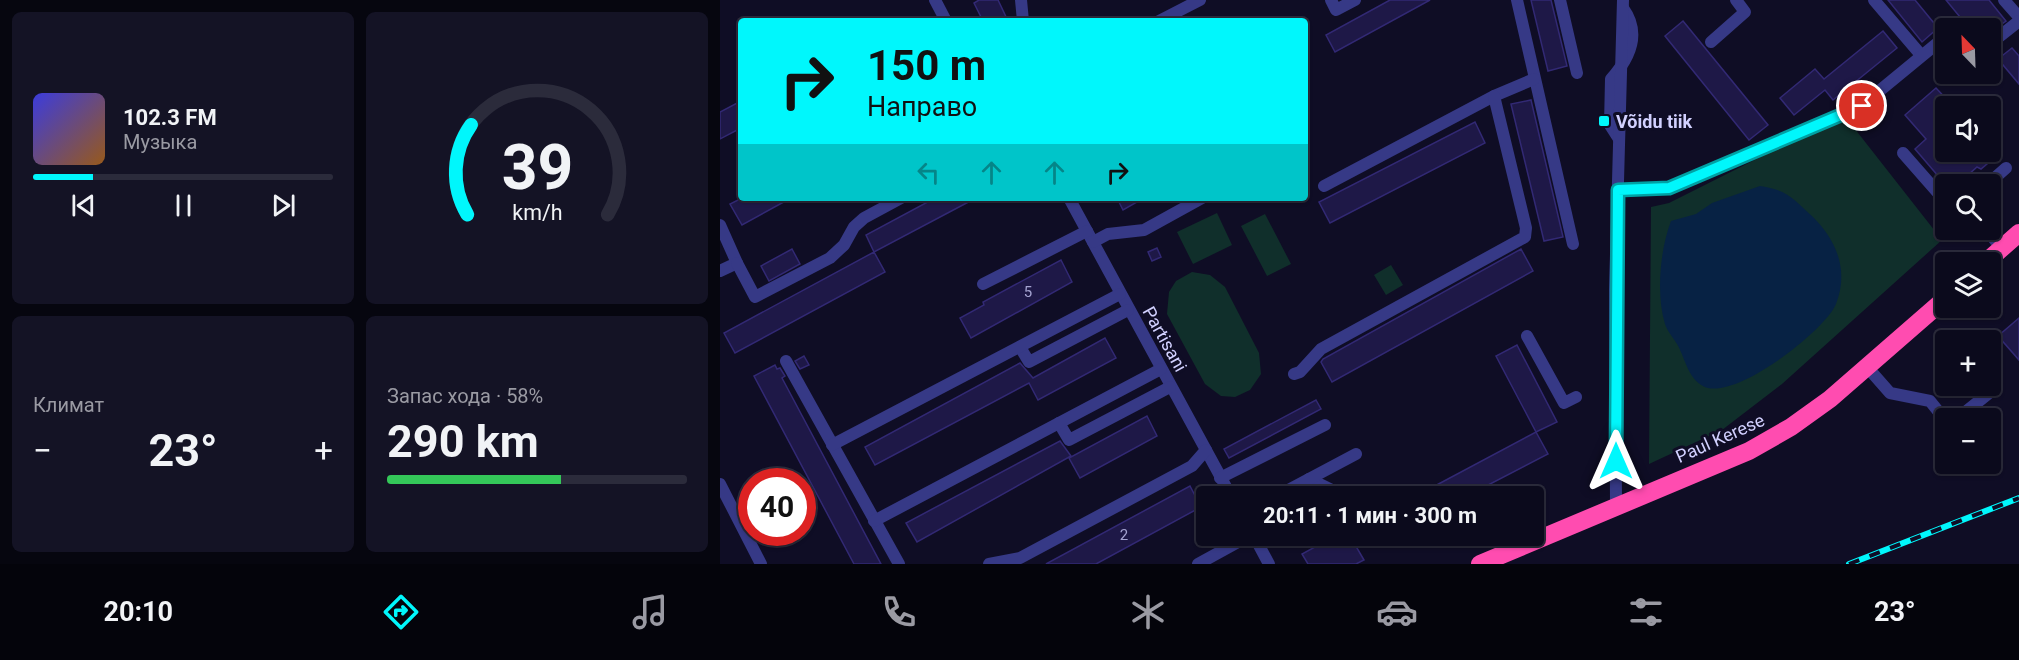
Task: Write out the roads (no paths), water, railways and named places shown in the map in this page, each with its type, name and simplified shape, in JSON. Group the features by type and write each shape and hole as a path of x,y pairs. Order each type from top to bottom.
{"highway":[{"path":"1998,252 2019,233"},
{"name":"Paul Kerese","path":"1480,564 1757,446 1791,428 1868,368 1935,308"}],"street":[{"path":"935,0 944,18"},
{"path":"1021,0 1023,18"},
{"path":"1165,18 1200,0"},
{"path":"1331,0 1336,10 1355,0"},
{"path":"1517,0 1574,244"},
{"path":"1560,0 1577,72"},
{"path":"1711,42 1745,12 1736,0"},
{"path":"1874,0 1921,55"},
{"path":"2004,0 2019,17"},
{"path":"1616,506 1615,290 1623,4"},
{"path":"2001,35 2019,21"},
{"path":"1618,190 1669,188 1862,106 1935,45"},
{"path":"1324,186 1494,96 1534,79"},
{"path":"1294,374 1300,372 1321,349 1525,237 1526,228 1494,96"},
{"path":"1903,153 1935,189"},
{"path":"1999,174 2006,168"},
{"path":"720,225 754,297 830,258 844,245 854,227 864,218 895,201"},
{"name":"Partisani","path":"1071,201 1225,486"},
{"path":"983,284 1090,237 1144,230 1197,201"},
{"path":"1995,240 2002,249"},
{"path":"720,272 737,262"},
{"path":"832,445 1120,294"},
{"path":"1020,347 1029,362 1128,310"},
{"path":"1527,336 1564,403 1576,397"},
{"path":"786,361 899,564"},
{"path":"1868,368 1890,393 1930,401 1936,408"},
{"path":"874,521 1161,369"},
{"path":"1059,423 1069,440 1170,387"},
{"path":"1970,408 1985,396"},
{"path":"1220,478 1325,425"},
{"path":"989,564 1020,558 1192,466 1206,450"},
{"path":"1302,486 1309,479 1356,454"},
{"path":"1309,479 1323,486"},
{"path":"720,484 761,564"},
{"path":"1198,564 1231,546"},
{"path":"1259,546 1269,564"}],"water":[{"path":"1760,186 1790,196 1813,217 1829,236 1841,268 1840,292 1836,304 1815,331 1776,361 1755,375 1734,384 1717,388 1703,386 1690,372 1680,349 1666,327 1662,312 1660,272 1667,233 1671,221 1696,214 1712,203"}],"railway":[{"path":"1849,564 2019,498"}],"place":[{"name":"Võidu tiik","path":"1604,121"}]}
